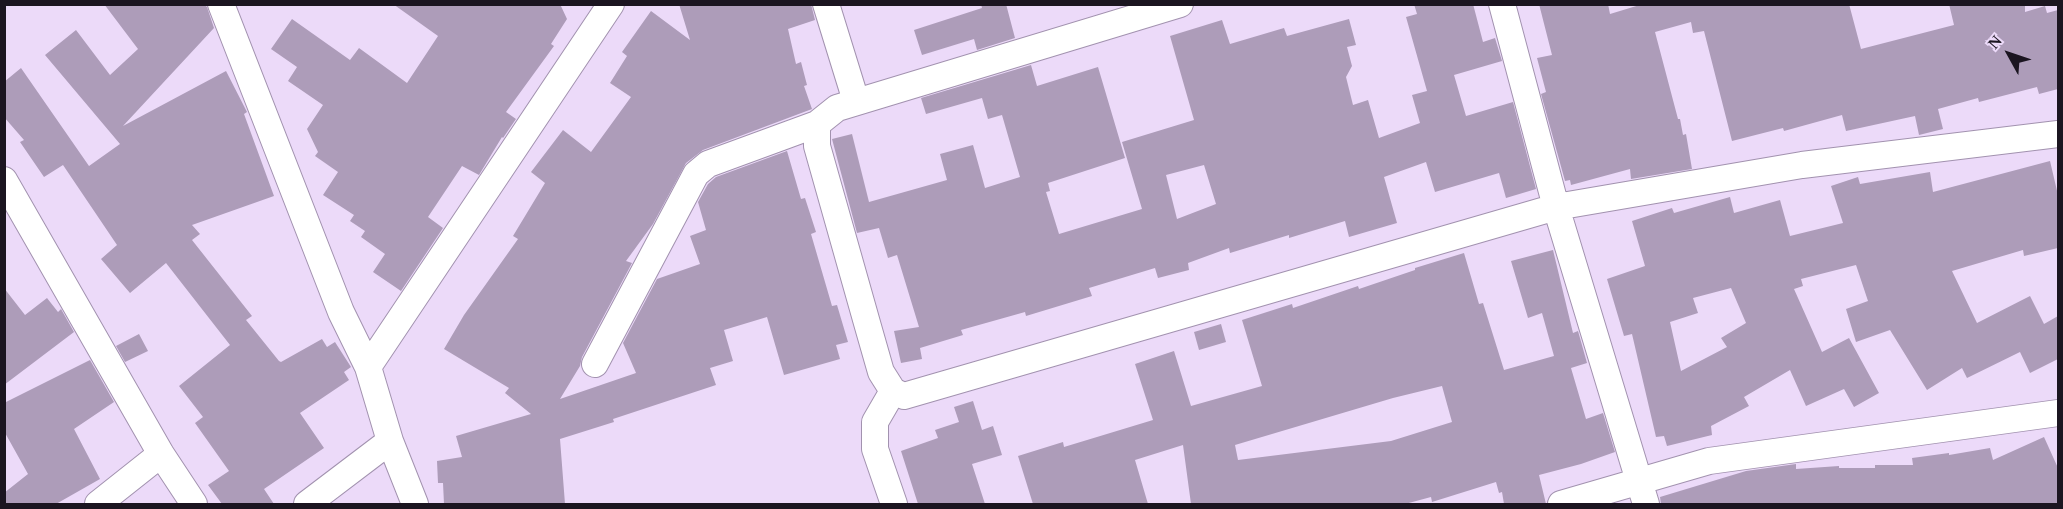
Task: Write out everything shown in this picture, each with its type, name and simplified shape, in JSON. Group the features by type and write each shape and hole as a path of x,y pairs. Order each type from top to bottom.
{"street":[{"path":"221,4 341,312 369,367 390,441 416,504"},
{"path":"369,367 611,4"},
{"path":"826,4 856,101"},
{"path":"595,364 696,174 708,164 818,124 837,108 856,101 1139,10 1180,4"},
{"path":"1502,4 1556,207 1642,493"},
{"path":"818,124 817,146 881,372 893,391 904,396 1556,207 1802,165 2058,134"},
{"path":"4,180 161,454 194,504"},
{"path":"893,391 875,422 875,449 894,504"},
{"path":"1561,504 1642,493 1709,461 2058,413"},
{"path":"307,504 390,441"},
{"path":"98,504 161,454"}],"building":[{"path":"104,4 204,4 207,7 214,28 123,126 226,71 247,112 244,114 274,196 192,225 200,234 192,240 252,316 246,320 279,361 281,362 322,339 327,347 335,342 351,367 344,372 349,380 300,413 324,448 264,489 274,504 222,504 208,485 229,471 195,423 203,417 179,386 230,345 166,263 130,293 101,259 117,245 63,165 44,177 20,142 24,140 4,117 4,82 21,68 89,166 120,144 45,55 76,30 110,75 138,49"},
{"path":"393,4 560,4 567,19 551,44 554,46 506,112 516,119 479,175 462,166 428,217 443,228 401,291 373,272 385,254 361,237 365,231 350,221 354,215 323,195 338,172 315,156 318,152 307,129 323,105 288,81 297,67 271,49 292,19 350,60 359,48 407,83 438,36"},
{"path":"679,4 811,4 815,20 788,29 796,64 801,62 807,85 804,86 812,109 703,150 686,163 653,224 626,261 632,263 582,357 580,366 560,399 636,373 623,343 657,279 700,264 690,236 706,230 698,202 708,184 716,177 787,151 801,199 805,198 816,232 811,234 832,306 837,305 848,342 836,345 840,359 784,375 767,317 724,330 733,361 710,368 716,385 560,439 565,504 444,504 443,483 438,483 437,461 462,457 456,436 531,414 505,393 509,388 444,349 464,315 518,239 513,236 545,183 531,172 563,130 591,152 631,97 610,83 627,56 622,52 651,11 690,40"},
{"path":"981,4 1006,4 1015,38 977,50 974,39 922,55 914,30 982,8"},
{"path":"1414,4 1473,4 1483,42 1495,38 1502,61 1454,75 1466,116 1513,102 1536,189 1506,198 1499,173 1435,192 1426,162 1384,177 1397,223 1349,237 1345,221 1230,253 1229,248 1188,263 1189,270 1158,278 1155,268 1089,288 1092,296 1026,316 1025,312 961,330 963,335 920,348 922,359 901,363 894,331 919,327 897,255 888,258 879,228 857,233 832,139 852,134 869,202 947,180 940,154 973,145 985,188 1020,177 1002,115 988,119 982,98 926,114 921,98 1031,65 1037,86 1098,67 1125,158 1048,183 1050,191 1046,192 1059,234 1142,209 1122,142 1194,120 1170,36 1222,20 1230,44 1284,28 1287,36 1349,19 1356,45 1347,47 1352,66 1346,77 1353,105 1368,100 1379,138 1420,123 1412,95 1427,91 1406,17 1417,14","holes":["1204,165 1216,204 1177,219 1166,175"]},
{"path":"1539,4 1608,4 1610,14 1643,4 1849,4 1861,49 1954,25 1949,4 2025,4 2025,12 2045,6 2047,13 2058,10 2058,89 2039,94 2037,87 1979,102 1978,98 1938,109 1943,129 1919,135 1915,116 1846,131 1842,115 1784,131 1783,128 1732,141 1704,31 1693,33 1691,22 1655,32 1678,119 1680,119 1683,135 1686,134 1692,169 1631,179 1630,169 1571,185 1570,180 1565,181 1541,94 1546,92 1537,58 1552,55"},
{"path":"2050,161 2058,195 2058,248 2024,256 2023,250 1952,271 1977,323 2030,296 2044,324 2058,316 2058,359 2030,373 2020,352 1967,378 1962,368 1927,390 1890,330 1856,342 1846,309 1868,301 1856,265 1801,279 1803,286 1794,289 1822,352 1849,338 1879,393 1854,407 1844,389 1806,406 1790,370 1744,397 1749,406 1711,426 1712,435 1667,446 1664,436 1656,437 1632,334 1624,336 1607,279 1645,266 1632,221 1672,208 1674,213 1730,197 1734,213 1780,200 1790,236 1843,223 1831,186 1858,177 1860,184 1930,172 1933,192","holes":["1731,288 1746,323 1721,338 1727,347 1681,371 1670,322 1698,313 1693,298"]},
{"path":"1553,250 1573,333 1578,331 1587,363 1571,368 1586,419 1603,413 1615,452 1539,475 1546,504 1504,504 1502,492 1499,493 1496,482 1432,502 1431,497 1405,504 1191,504 1183,445 1135,460 1148,504 1033,504 1018,456 1063,442 1064,447 1153,420 1135,364 1174,351 1191,406 1262,386 1242,320 1292,304 1293,308 1358,286 1359,289 1464,253 1479,304 1483,303 1504,370 1554,356 1542,313 1528,318 1511,261","holes":["1442,386 1452,422 1391,441 1238,460 1235,445 1393,398"]},
{"path":"4,288 25,315 47,298 58,312 61,309 74,332 4,385"},
{"path":"1221,324 1226,342 1199,350 1194,332"},
{"path":"139,334 148,351 125,362 116,346"},
{"path":"90,360 114,402 74,429 100,479 56,504 4,504 4,493 28,474 4,431 4,403"},
{"path":"973,401 982,430 993,426 1002,455 972,464 985,504 918,504 901,451 938,438 935,430 959,422 954,407"},
{"path":"2044,437 2058,468 2058,504 1661,504 1660,497 1746,471 1796,464 1796,469 1913,465 1912,458 1990,448 1993,460"}]}
